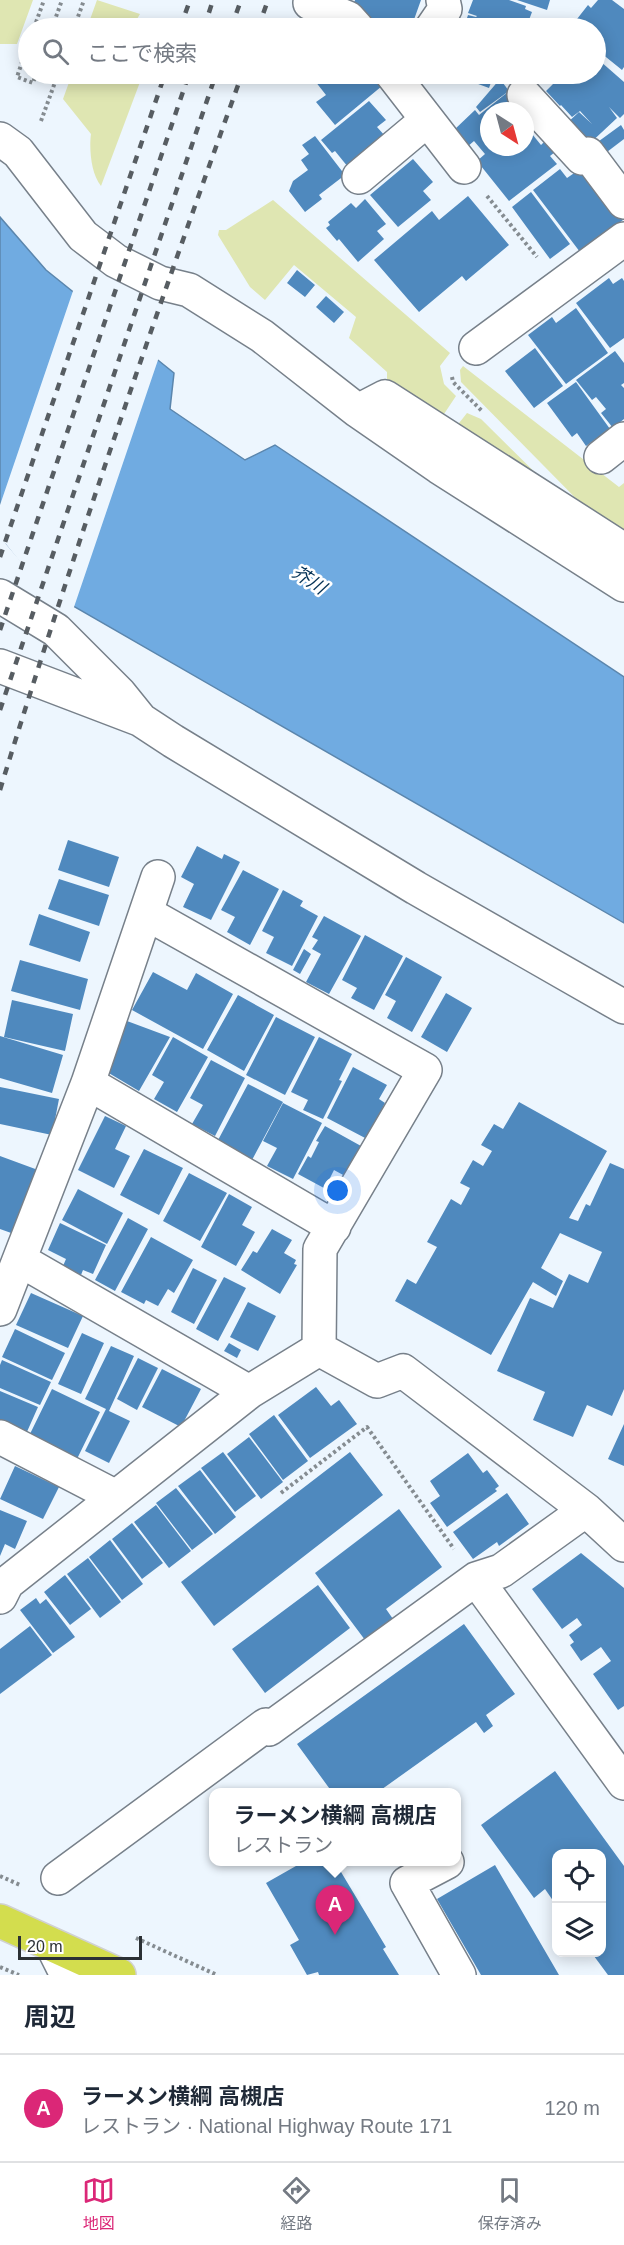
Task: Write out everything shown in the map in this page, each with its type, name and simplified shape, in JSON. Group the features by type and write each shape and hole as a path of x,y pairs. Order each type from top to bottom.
{"highway":[{"path":"0,1921 119,1975"}],"street":[{"path":"439,18 445,9 443,0"},
{"path":"310,3 348,18"},
{"path":"400,84 464,167"},
{"path":"524,95 582,158 588,154 624,202"},
{"path":"359,177 427,120"},
{"path":"0,139 18,153 83,236 116,261 159,283 189,290 262,336 358,411 439,467 624,585"},
{"path":"476,348 624,239"},
{"path":"358,411 385,398 624,550"},
{"path":"0,596 56,630 120,694 141,720"},
{"path":"0,666 141,720 416,888 624,1007"},
{"path":"0,1309 88,1083 158,877"},
{"path":"146,913 425,1070 320,1248 319,1349"},
{"path":"88,1083 334,1227"},
{"path":"20,1260 249,1392"},
{"path":"0,1597 7,1582 249,1392 319,1349"},
{"path":"319,1349 377,1381 403,1371 586,1510 624,1545"},
{"path":"0,1437 116,1497"},
{"path":"58,1878 266,1725 275,1736 476,1579 501,1572 586,1510"},
{"path":"476,1579 621,1774"},
{"path":"439,1866 407,1884 459,1975"},
{"path":"52,1945 67,1975"}],"path":[{"path":"38,18 44,0"},
{"path":"56,18 62,0"},
{"path":"78,18 84,0"},
{"path":"43,117 55,84"},
{"path":"464,167 560,286"},
{"path":"281,1493 367,1428 476,1579"},
{"path":"0,1967 19,1975"}],"green space":[{"path":"0,0 33,0 26,18 18,18 17,44 0,44"},
{"path":"97,0 140,14 138,18 91,18"},
{"path":"68,84 139,84 101,186 95,175 92,161 91,134 63,99"},
{"path":"273,200 450,353 440,366 444,384 456,396 438,423 387,387 387,372 349,338 356,317 294,265 265,300 250,287 218,235 219,230 226,230"},
{"path":"463,366 619,487 624,483 624,542 613,536 461,382 460,370"},
{"path":"467,413 481,419 568,505 452,432"}],"water":[{"name":"芥川","path":"0,217 46,270 174,373 170,409 245,460 275,445 624,677 624,923 47,591 0,536"}],"pier":[{"path":"74,288 159,357 73,610 45,593 6,544 0,540 0,505"}],"building":[{"path":"355,0 421,0 415,18 362,18 353,6"},
{"path":"473,0 509,0 526,6 525,9 532,12 530,18 467,18 468,15 477,16 468,13"},
{"path":"517,0 550,0 547,10"},
{"path":"598,0 612,0 624,9 624,67 622,70 606,57 606,18 578,18 588,5 591,8"},
{"path":"606,66 624,82 624,114 620,118 609,107 617,118 586,147 566,124 579,112 592,124 580,111 572,117 546,91 553,84 606,84"},
{"path":"317,84 380,84 382,86 335,125 316,102 326,95"},
{"path":"478,84 490,84 489,88"},
{"path":"496,84 504,84 509,91 494,102 480,102"},
{"path":"508,92 513,98 508,102 495,102"},
{"path":"369,101 386,120 377,127 385,136 348,167 335,151 332,153 321,140"},
{"path":"475,110 479,115 480,148 474,141 467,147 454,130"},
{"path":"621,125 624,130 624,139 603,155 595,144"},
{"path":"315,136 345,175 319,195 322,199 305,212 289,191 293,181 308,170 301,160 309,154 302,145"},
{"path":"534,136 541,145 546,140 555,152 550,156 557,164 509,201 477,161 483,156 534,156"},
{"path":"413,159 433,182 423,191 431,200 398,227 370,195"},
{"path":"583,167 623,220 580,252 533,190 560,169 567,178"},
{"path":"531,192 570,244 550,259 512,207"},
{"path":"468,196 509,245 466,281 462,276 419,312 374,260 432,211 439,220"},
{"path":"365,199 386,224 377,231 384,239 358,262 339,239 337,241 326,228 330,225 328,222 351,203 356,208"},
{"path":"297,270 315,285 305,297 287,283"},
{"path":"609,278 613,284 622,278 624,281 624,338 610,348 576,303"},
{"path":"326,296 344,312 334,323 316,307"},
{"path":"576,308 608,353 566,384 528,335 552,317 556,323"},
{"path":"535,348 563,386 534,408 505,371"},
{"path":"615,351 624,363 624,383 621,385 624,388 624,419 613,428 601,413 606,409 596,397 592,400 576,380"},
{"path":"576,382 610,429 586,446 577,433 572,437 547,403"},
{"path":"68,840 119,857 109,887 58,870"},
{"path":"197,846 222,859 224,854 240,862 211,920 183,907 194,884 181,877"},
{"path":"243,870 279,889 250,945 227,932 235,917 221,910"},
{"path":"59,879 109,895 99,926 48,909"},
{"path":"283,890 303,901 300,906 318,916 292,966 266,953 274,937 262,931"},
{"path":"39,914 90,932 80,962 29,945"},
{"path":"324,916 361,936 329,994 306,982 321,954 312,949 318,940 312,937"},
{"path":"365,935 403,956 374,1010 351,998 357,988 342,980"},
{"path":"304,949 311,954 300,974 293,970"},
{"path":"406,957 442,977 412,1032 387,1018 396,1001 385,995"},
{"path":"20,960 88,979 80,1010 11,991"},
{"path":"153,972 187,990 196,973 233,994 203,1049 132,1010"},
{"path":"446,993 472,1008 447,1052 421,1037"},
{"path":"238,995 274,1015 244,1071 207,1050"},
{"path":"12,1000 73,1014 65,1051 4,1037"},
{"path":"276,1017 315,1037 285,1095 246,1075"},
{"path":"127,1021 170,1037 139,1091 107,1072 110,1054"},
{"path":"0,1036 63,1055 52,1093 0,1078"},
{"path":"173,1037 208,1057 177,1112 154,1099 164,1082 152,1075"},
{"path":"319,1037 352,1054 339,1080 342,1081 323,1119 303,1110 308,1100 291,1092"},
{"path":"211,1060 245,1078 215,1136 192,1124 203,1105 190,1098"},
{"path":"353,1067 387,1085 379,1099 385,1103 367,1139 327,1118"},
{"path":"248,1084 283,1102 252,1160 217,1142"},
{"path":"0,1087 59,1099 52,1135 0,1124"},
{"path":"519,1102 607,1151 569,1218 578,1221 586,1204 590,1206 610,1163 624,1169 624,1389 612,1416 587,1405 573,1437 533,1420 545,1392 497,1371 530,1298 553,1308 569,1274 588,1283 602,1252 560,1233 541,1268 563,1281 556,1296 533,1282 491,1355 395,1301 407,1279 416,1284 437,1247 427,1242 451,1199 461,1205 470,1188 460,1183 473,1160 483,1166 492,1151 481,1145 494,1124 503,1129"},
{"path":"283,1103 322,1123 293,1179 267,1166 277,1148 263,1141"},
{"path":"105,1116 126,1126 115,1149 130,1156 114,1188 78,1170"},
{"path":"325,1126 361,1146 345,1176 334,1170 330,1178 340,1184 335,1194 298,1174 308,1156 311,1158 319,1142 316,1141"},
{"path":"144,1149 183,1168 159,1215 120,1195"},
{"path":"0,1156 38,1170 14,1234 0,1229"},
{"path":"189,1173 227,1193 200,1241 163,1221"},
{"path":"78,1189 123,1213 107,1244 62,1220"},
{"path":"229,1194 252,1207 242,1225 255,1232 236,1266 201,1247"},
{"path":"128,1218 148,1229 115,1291 95,1280"},
{"path":"60,1223 106,1245 93,1274 83,1270 81,1275 63,1266 66,1259 48,1250"},
{"path":"272,1229 292,1240 284,1253 296,1260 294,1264 297,1265 280,1294 241,1270 253,1251 257,1253"},
{"path":"151,1237 193,1260 174,1293 168,1289 158,1306 146,1300 144,1304 121,1292"},
{"path":"193,1268 217,1280 194,1324 171,1312"},
{"path":"224,1277 246,1288 218,1341 196,1329"},
{"path":"31,1293 83,1316 68,1348 16,1325"},
{"path":"248,1302 276,1316 258,1351 230,1337"},
{"path":"15,1329 65,1353 52,1380 2,1357"},
{"path":"82,1333 104,1343 81,1394 58,1384"},
{"path":"229,1343 241,1350 237,1358 224,1351"},
{"path":"111,1346 134,1356 109,1411 130,1421 109,1463 85,1451 106,1409 85,1399"},
{"path":"138,1358 158,1368 137,1410 117,1399"},
{"path":"2,1360 51,1382 40,1405 0,1388"},
{"path":"162,1369 201,1389 181,1427 142,1407"},
{"path":"316,1387 331,1406 339,1400 357,1424 310,1458 278,1415"},
{"path":"52,1389 100,1412 76,1461 28,1438"},
{"path":"0,1391 38,1407 26,1434 0,1423"},
{"path":"274,1415 308,1461 283,1480 249,1434"},
{"path":"624,1424 624,1466 608,1459"},
{"path":"249,1437 283,1482 261,1499 227,1454"},
{"path":"223,1452 256,1496 235,1512 201,1468"},
{"path":"350,1452 383,1495 214,1626 181,1582"},
{"path":"468,1453 483,1473 487,1470 499,1486 495,1489 497,1491 447,1527 430,1503 440,1496 430,1481"},
{"path":"15,1466 59,1487 43,1519 0,1499"},
{"path":"200,1470 236,1517 215,1534 178,1486"},
{"path":"176,1488 213,1534 192,1550 156,1503"},
{"path":"507,1493 529,1524 499,1546 497,1542 473,1559 453,1532"},
{"path":"156,1505 191,1551 169,1568 134,1522"},
{"path":"399,1509 442,1567 386,1609 393,1619 365,1640 315,1573"},
{"path":"0,1510 27,1521 15,1549 5,1544 0,1556"},
{"path":"132,1523 163,1563 142,1579 112,1539"},
{"path":"110,1540 143,1584 122,1600 89,1557"},
{"path":"581,1553 624,1588 624,1706 618,1710 593,1674 611,1661 601,1647 581,1661 570,1645 574,1642 569,1635 582,1625 577,1618 562,1629 532,1589"},
{"path":"88,1558 121,1602 100,1618 67,1574"},
{"path":"65,1575 91,1609 70,1625 44,1592"},
{"path":"318,1585 350,1628 265,1693 232,1649"},
{"path":"36,1598 40,1604 46,1599 75,1637 53,1653 20,1610"},
{"path":"464,1624 515,1694 486,1715 493,1726 484,1733 476,1722 384,1788 329,1788 297,1744"},
{"path":"30,1626 52,1655 0,1694 0,1649"},
{"path":"555,1771 624,1866 624,1975 608,1975 595,1957 606,1957 606,1849 552,1849 552,1899 545,1889 534,1898 481,1825"},
{"path":"495,1865 559,1975 481,1975 437,1899"},
{"path":"296,1866 337,1866 386,1947 383,1949 399,1975 319,1975 318,1972 307,1975 290,1945 299,1940 266,1883"}],"railway":[{"path":"184,18 190,0"},
{"path":"207,18 213,0"},
{"path":"235,18 241,0"},
{"path":"262,18 268,0"},
{"path":"0,557 162,84"},
{"path":"0,630 186,84"},
{"path":"0,710 213,84"},
{"path":"0,790 117,430 238,84"}],"place":[{"name":"ラーメン横綱 高槻店","path":"335,1935"}]}
